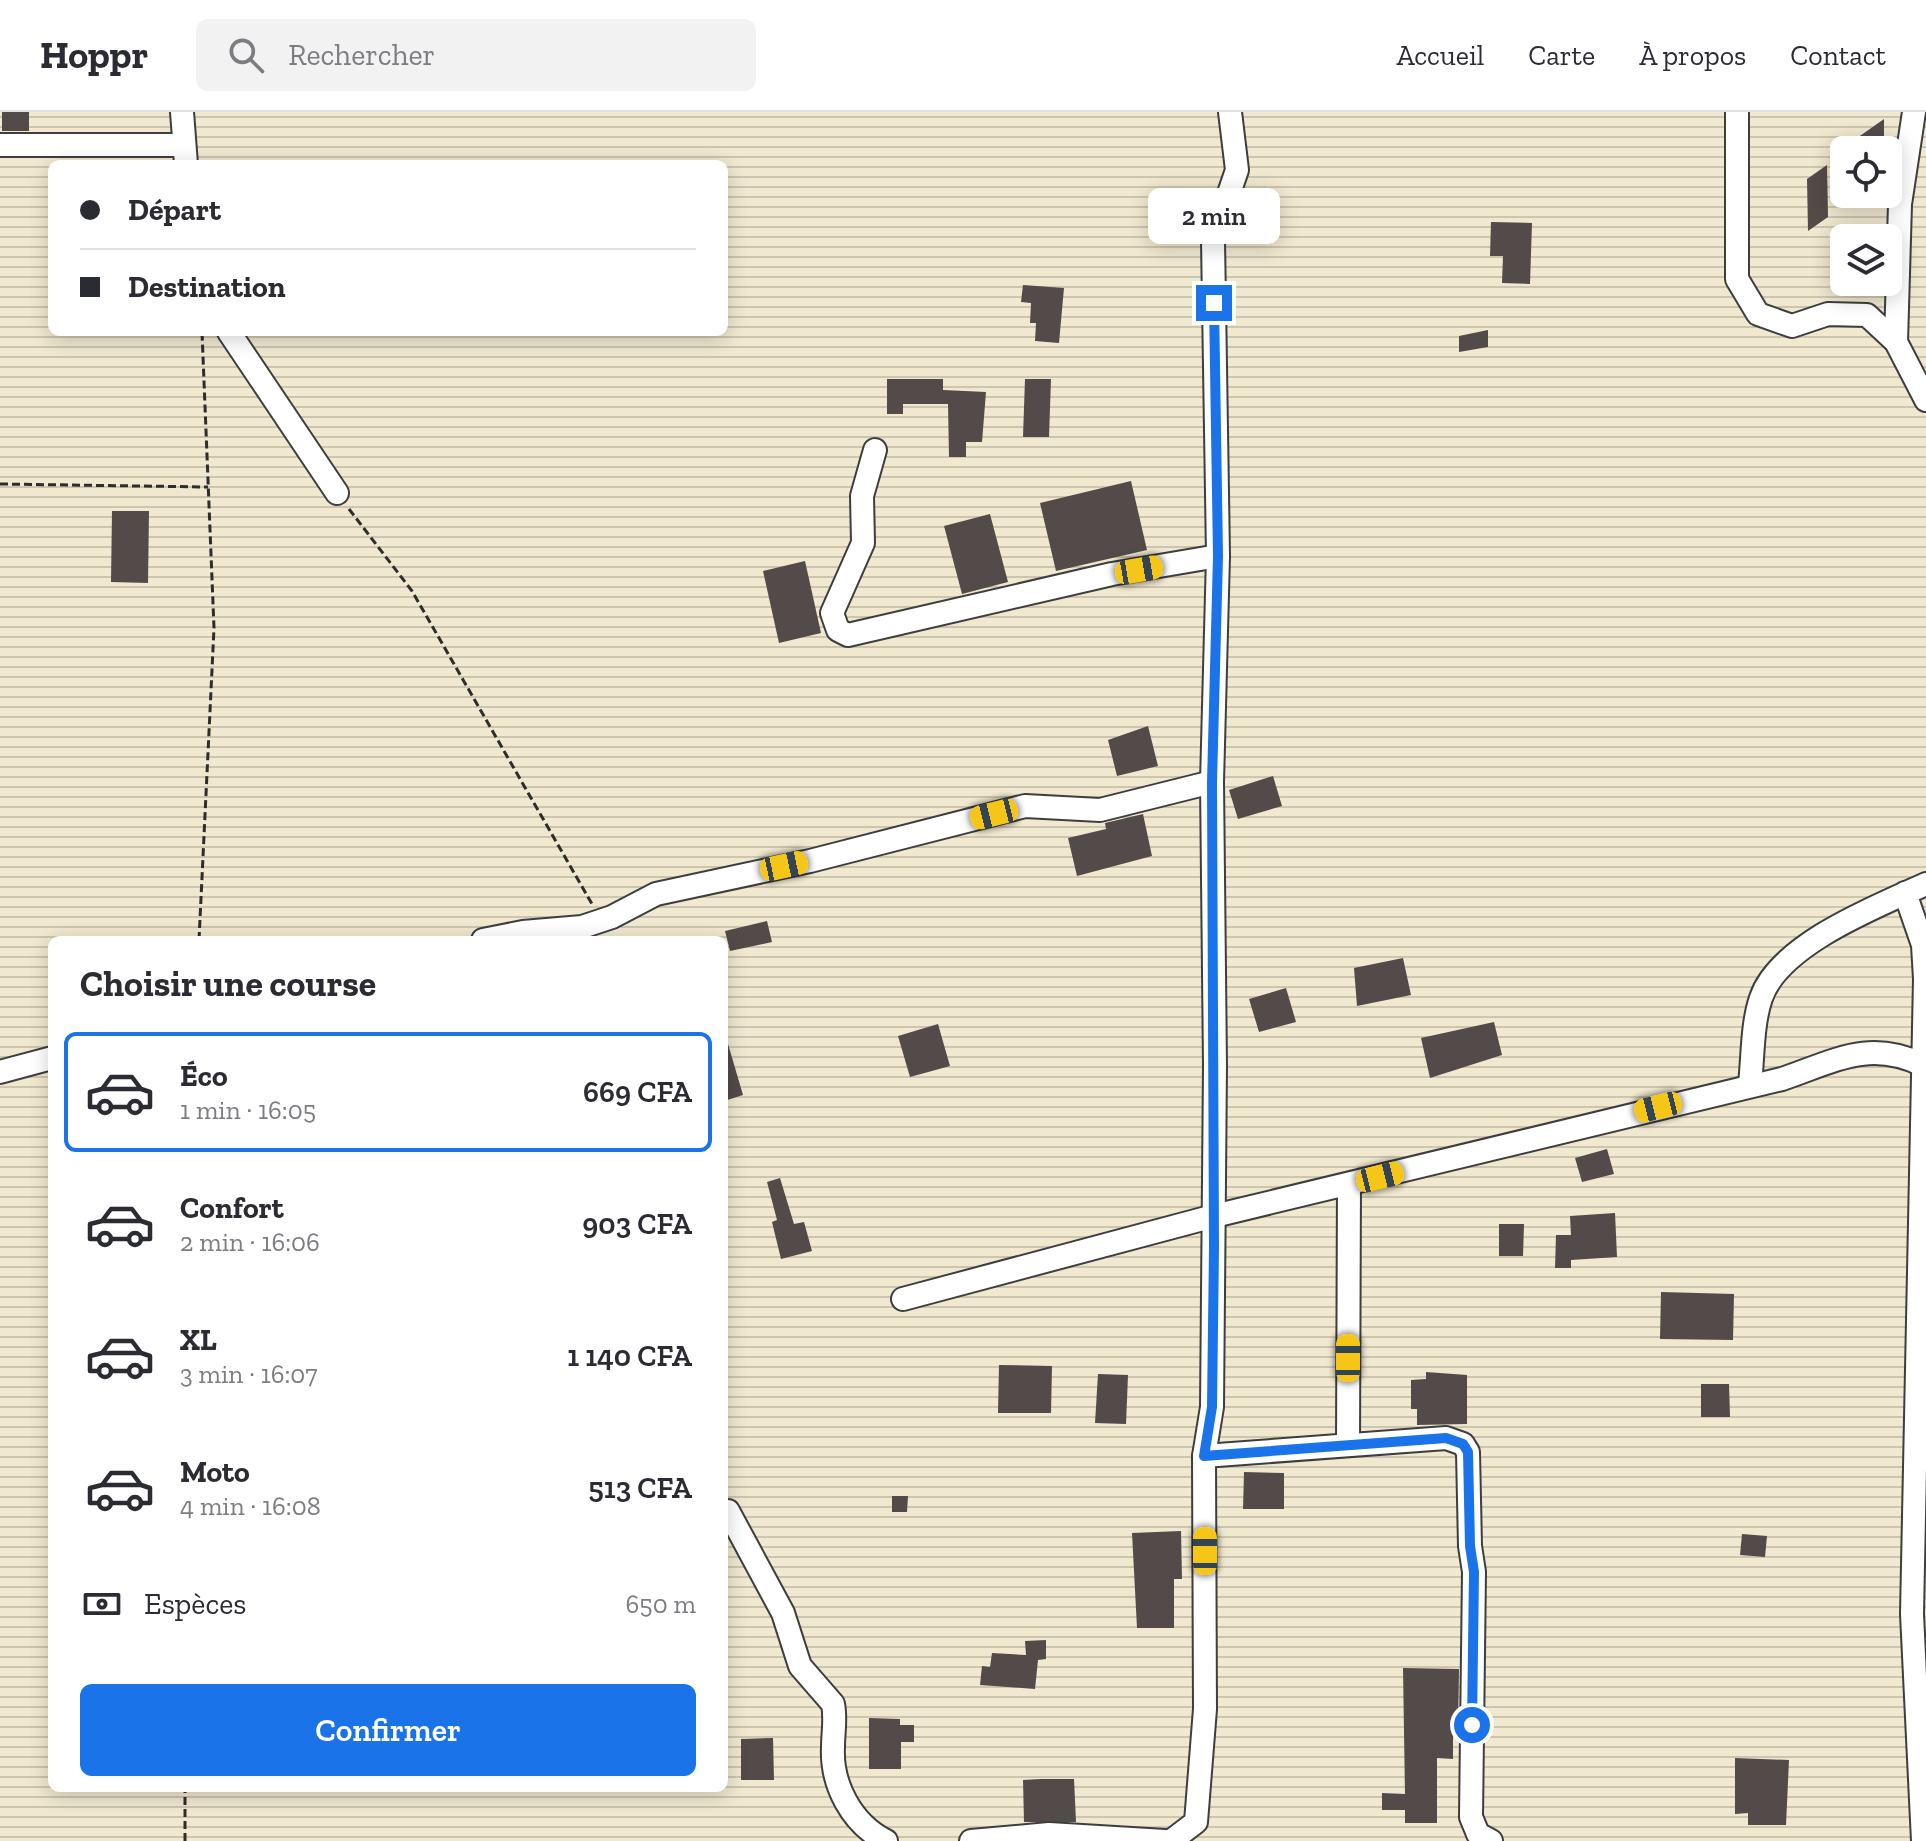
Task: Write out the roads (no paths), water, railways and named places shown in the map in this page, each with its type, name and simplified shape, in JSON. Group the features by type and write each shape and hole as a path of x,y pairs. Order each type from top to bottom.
{"street":[{"path":"0,145 185,154 182,112"},
{"path":"971,1841 1049,1834 1168,1841 1191,1829 1196,1822 1205,1709 1204,1456 1212,1407 1212,782 1218,556 1213,240 1237,170 1230,112"},
{"path":"1737,112 1737,279 1758,314 1792,326 1828,314 1867,315 1896,342 1926,400"},
{"path":"1896,342 1900,204 1914,112"},
{"path":"232,336 337,493"},
{"path":"875,450 862,496 863,543 832,613 838,630 848,635 1112,574 1218,556"},
{"path":"503,936 582,927 656,894 810,861 1025,806 1100,810 1212,782"},
{"path":"1750,1084 1760,1000 1767,985 1801,951 1853,918 1926,884"},
{"path":"1905,893 1923,945 1912,1614 1923,1841"},
{"path":"903,1299 1214,1216 1750,1084 1782,1079 1857,1053 1883,1050 1923,1065"},
{"path":"0,1072 48,1059"},
{"path":"1348,1445 1349,1184"},
{"path":"1204,1456 1454,1439 1468,1452 1469,1534 1474,1572 1471,1817 1478,1834 1491,1841"},
{"path":"728,1511 783,1613 800,1666 833,1704 836,1717 832,1750 841,1792 864,1827 886,1841"}]}
